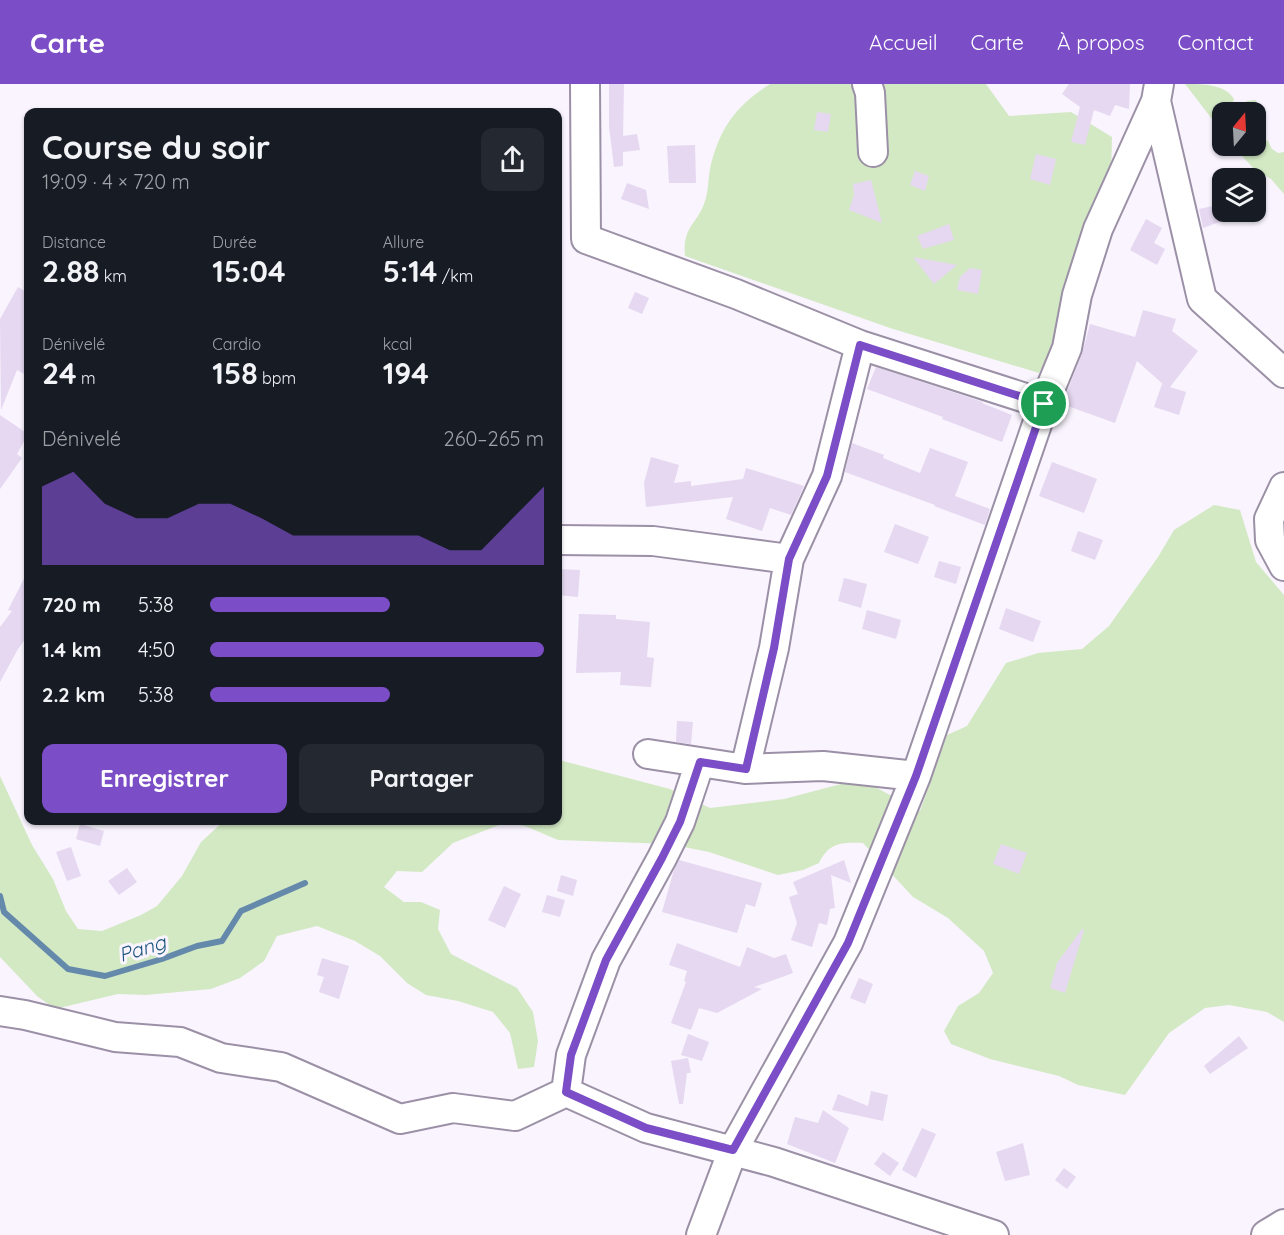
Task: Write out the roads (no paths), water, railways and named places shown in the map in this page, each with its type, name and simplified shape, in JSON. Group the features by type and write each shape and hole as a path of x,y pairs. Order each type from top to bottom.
{"street":[{"path":"585,84 586,239 736,294 860,345 1044,404"},
{"path":"867,84 870,93 873,152"},
{"path":"1157,92 1202,299 1284,373"},
{"path":"701,1235 730,1158 848,943 916,776 1044,404 1067,348 1077,295 1098,229 1157,92"},
{"path":"746,769 774,648 789,559 827,476 860,345"},
{"path":"1284,486 1269,519 1270,540 1284,566"},
{"path":"562,540 653,541 789,559"},
{"path":"648,754 746,769 823,766 916,776"},
{"path":"566,1092 571,1055 606,960 680,822 700,762"},
{"path":"0,1011 115,1037 180,1042 221,1058 281,1067 400,1119 453,1108 515,1116 566,1092 646,1128 730,1158 774,1162 994,1235"},
{"path":"1266,1235 1284,1224"}],"waterway":[{"name":"Pang","path":"0,896 4,912 68,969 105,976 197,946 222,941 241,911 305,883"}]}
